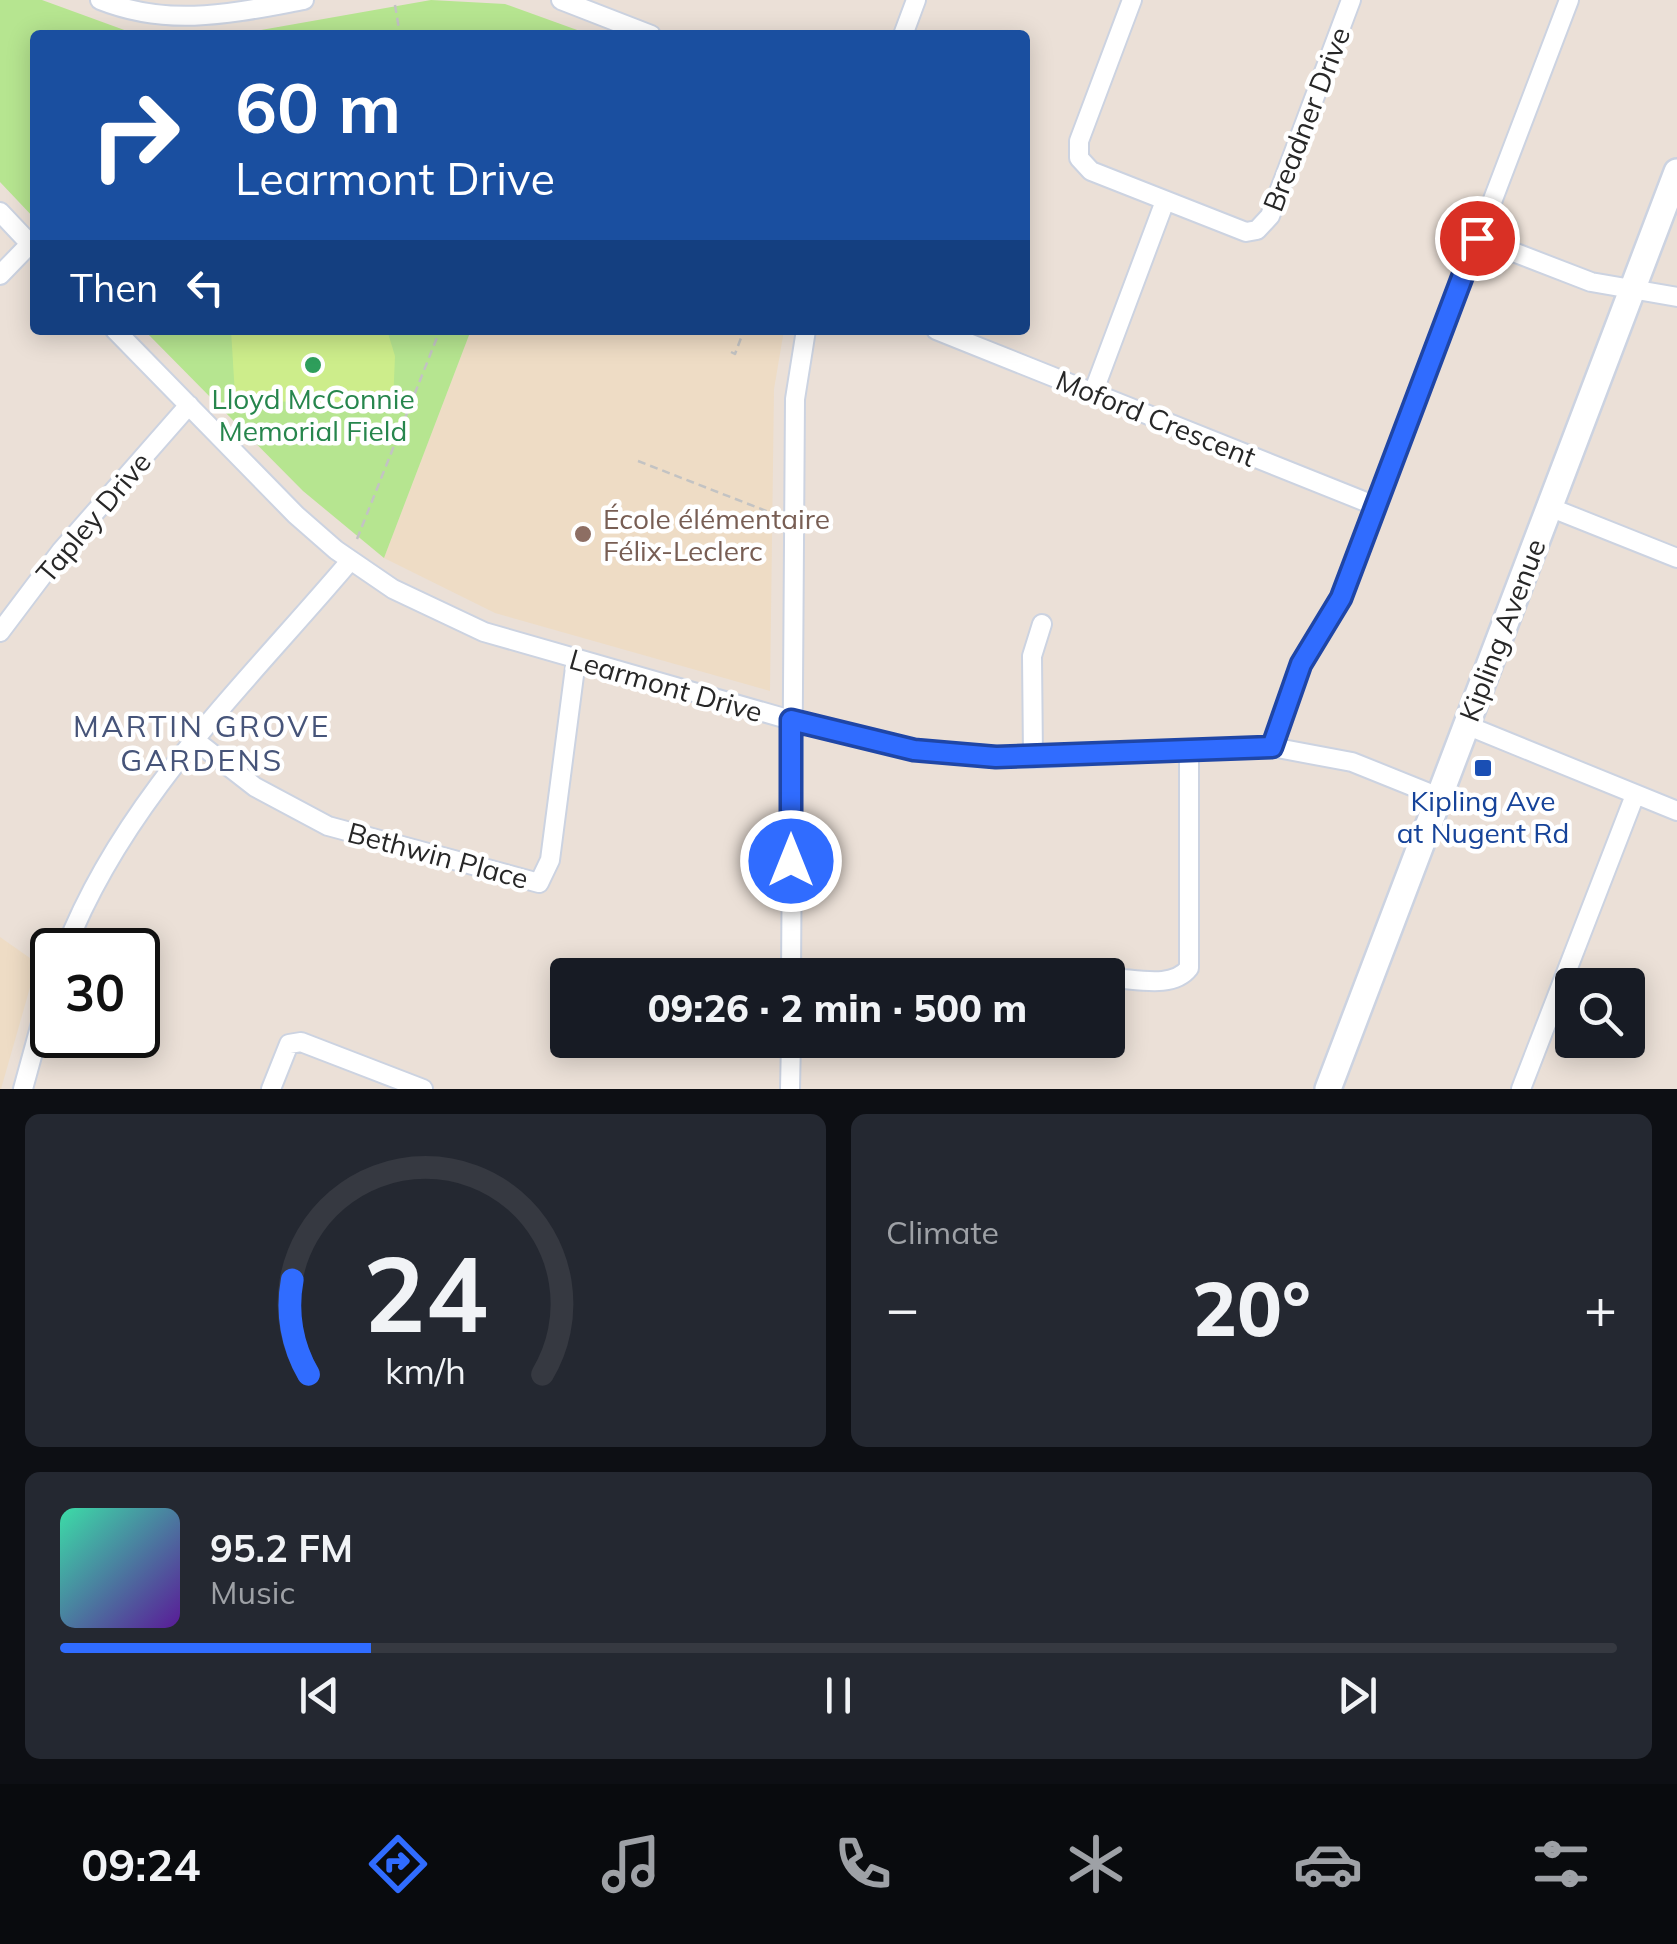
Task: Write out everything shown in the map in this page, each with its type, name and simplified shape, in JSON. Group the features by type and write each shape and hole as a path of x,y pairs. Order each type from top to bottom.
{"main road":[{"name":"Kipling Avenue","path":"1328,1089 1677,172"}],"street":[{"path":"100,0 147,16 186,18 304,0"},
{"path":"561,0 638,30"},
{"path":"904,30 916,0"},
{"name":"Breadner Drive","path":"1132,0 1078,150 1090,170 1246,232 1265,224 1352,0"},
{"path":"1272,747 1301,664 1341,598 1568,0"},
{"path":"1093,393 1165,201"},
{"path":"0,212 30,243"},
{"path":"1477,238 1590,282 1677,297"},
{"path":"0,275 30,249"},
{"name":"Learmont Drive","path":"120,335 296,515 350,561 453,620 576,660 914,750 1034,758 1272,747 1352,762 1439,797"},
{"path":"791,958 795,399 805,335"},
{"name":"Moford Crescent","path":"948,335 1376,506"},
{"name":"Tapley Drive","path":"0,632 61,551 189,404"},
{"path":"1550,507 1677,558"},
{"path":"74,928 122,835 196,740 350,561"},
{"path":"1034,758 1032,656 1042,624"},
{"name":"Bethwin Place","path":"196,740 255,788 328,826 539,883 550,860 576,660"},
{"path":"1466,725 1677,811"},
{"path":"1125,979 1164,982 1181,978 1189,968 1189,752"},
{"path":"1521,1089 1635,795"},
{"path":"271,1089 289,1044 301,1042 423,1089"},
{"path":"23,1089 31,1058"},
{"path":"790,1089 791,1058"}],"path":[{"path":"395,5 399,30"},
{"path":"357,539 438,335"},
{"path":"732,352 735,354 742,335"},
{"path":"638,461 774,514"}],"shaded area":[{"name":"École élémentaire Félix-Leclerc","path":"469,335 783,335 774,389 770,691 495,613 384,558"},
{"path":"0,937 30,958 30,988 0,1089"}],"green space":[{"path":"0,0 42,0 124,30 30,30 30,214 0,182"},
{"path":"431,0 505,4 577,30 261,30"},
{"path":"149,335 469,335 384,558 303,491"},
{"name":"Lloyd McConnie Memorial Field","path":"231,335 389,335 395,356 393,403 242,401 235,395"}],"place":[{"name":"Lloyd McConnie Memorial Field","path":"313,365"},
{"name":"École élémentaire Félix-Leclerc","path":"583,534"},
{"name":"Kipling Ave at Nugent Rd","path":"1483,768"}],"district":[{"name":"MARTIN GROVE GARDENS","path":"202,743"}],"route":[{"path":"791,861 791,720 914,750 996,757 1272,747 1301,664 1341,598 1477,238"}]}
